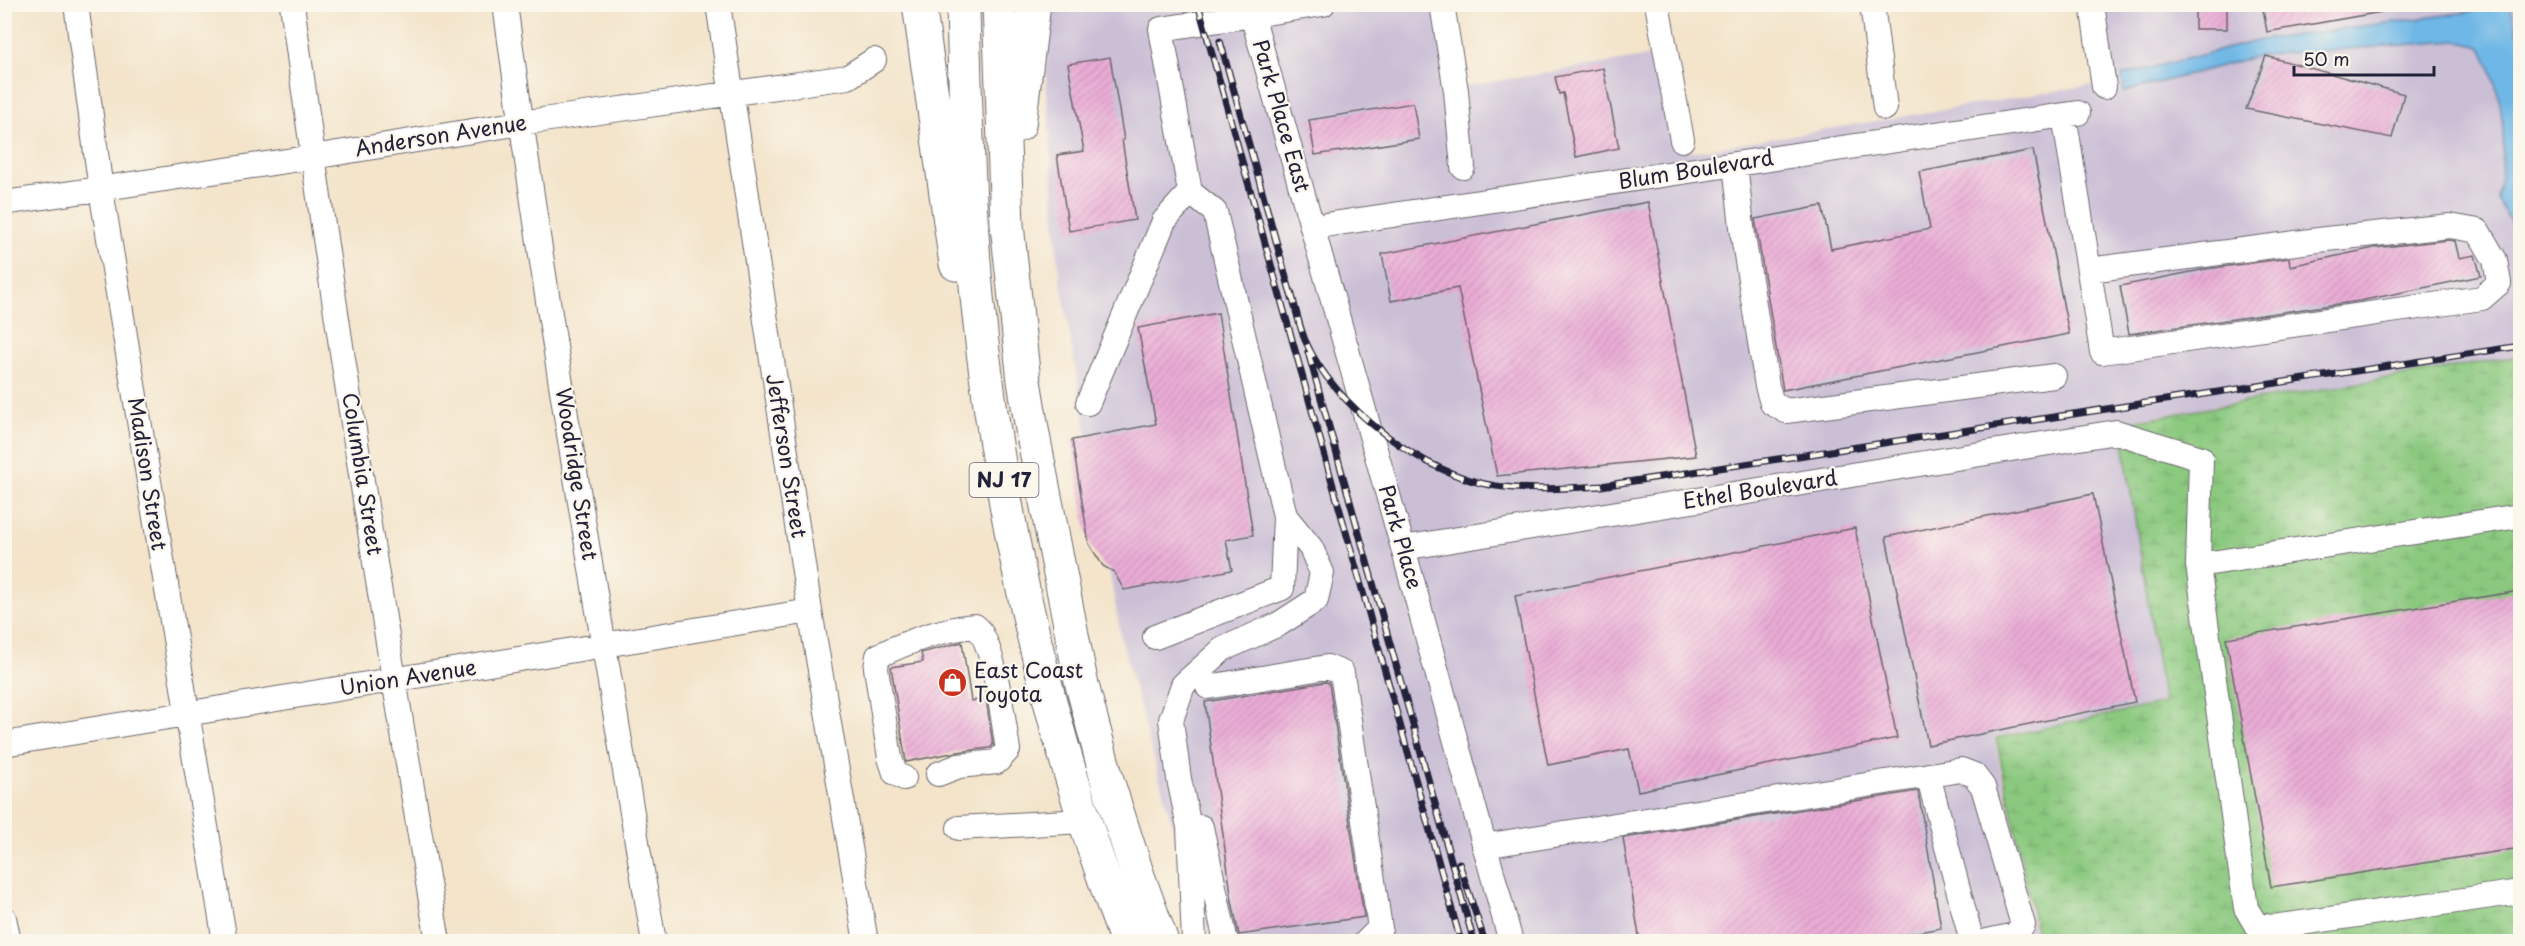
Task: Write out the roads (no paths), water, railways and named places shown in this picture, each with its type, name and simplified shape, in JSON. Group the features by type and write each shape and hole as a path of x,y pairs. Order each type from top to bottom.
{"highway":[{"path":"919,4 963,310 1007,505"},
{"name":"NJ 17","path":"963,4 966,132 977,296 1007,505 1046,688 1083,821 1127,942"},
{"name":"NJ 17","path":"999,4 1007,225 1024,381 1081,681 1108,783 1162,942"},
{"path":"1007,225 1034,4"}],"street":[{"name":"Madison Street","path":"76,4 101,189 225,942"},
{"name":"Columbia Street","path":"292,4 312,157 394,681 438,942"},
{"name":"Woodridge Street","path":"505,4 520,123 603,646 654,942"},
{"name":"Jefferson Street","path":"718,4 810,612 866,942"},
{"path":"1155,637 1282,588 1285,516 1215,212 1190,192 1161,29 1250,10 1323,4"},
{"path":"1442,4 1456,91 1463,166"},
{"path":"1657,4 1682,140"},
{"path":"1872,4 1886,108"},
{"path":"2092,4 2104,87"},
{"name":"Park Place East","path":"1250,10 1312,227"},
{"name":"Anderson Avenue","path":"4,203 520,123 848,77 874,60"},
{"name":"Blum Boulevard","path":"1312,227 2072,113 2089,270"},
{"path":"1734,164 1743,236 1767,386 1772,402 1786,411 2054,376"},
{"path":"1088,403 1164,221 1190,192"},
{"path":"2450,226 2478,231 2494,260 2499,283 2482,298 2102,352 2089,270 2326,239 2450,226"},
{"name":"Park Place","path":"1312,227 1511,942"},
{"name":"Ethel Boulevard","path":"1403,548 2116,432 2201,458 2198,565"},
{"path":"1194,942 1189,827 1170,720 1183,685 1223,649 1279,624 1316,600 1322,573 1311,548 1285,516"},
{"path":"2520,516 2198,565 2246,908 2256,925 2272,927 2520,892"},
{"name":"Union Avenue","path":"4,744 810,612"},
{"path":"904,778 895,773 890,758 876,668 878,656 914,639 957,627 975,626 980,629 991,656 1008,750 997,762 960,766 938,774"},
{"path":"1208,687 1327,667 1342,673 1380,928 1366,942"},
{"path":"1175,745 1197,808 1226,942"},
{"path":"1484,846 1961,770 1974,775 1983,787 2023,925 2015,935 1983,942"},
{"path":"1928,775 1972,942"},
{"path":"959,828 1083,821"},
{"path":"4,918 9,942"}],"water":[{"path":"2474,5 2510,5 2520,41 2520,237 2497,200 2503,160 2502,122 2496,85 2481,47 2456,41 2262,55 2124,92 2122,75 2261,40 2475,11"}],"railway":[{"path":"1198,4 1461,942"},
{"path":"1220,41 1292,298"},
{"path":"1291,291 1305,340 1318,365 1359,413 1384,434 1440,468 1469,480 1496,486 1522,488 1601,486 2520,346"},
{"path":"1308,352 1474,942"},
{"path":"1459,863 1485,942"}],"place":[{"name":"East Coast Toyota","path":"953,683"}]}
